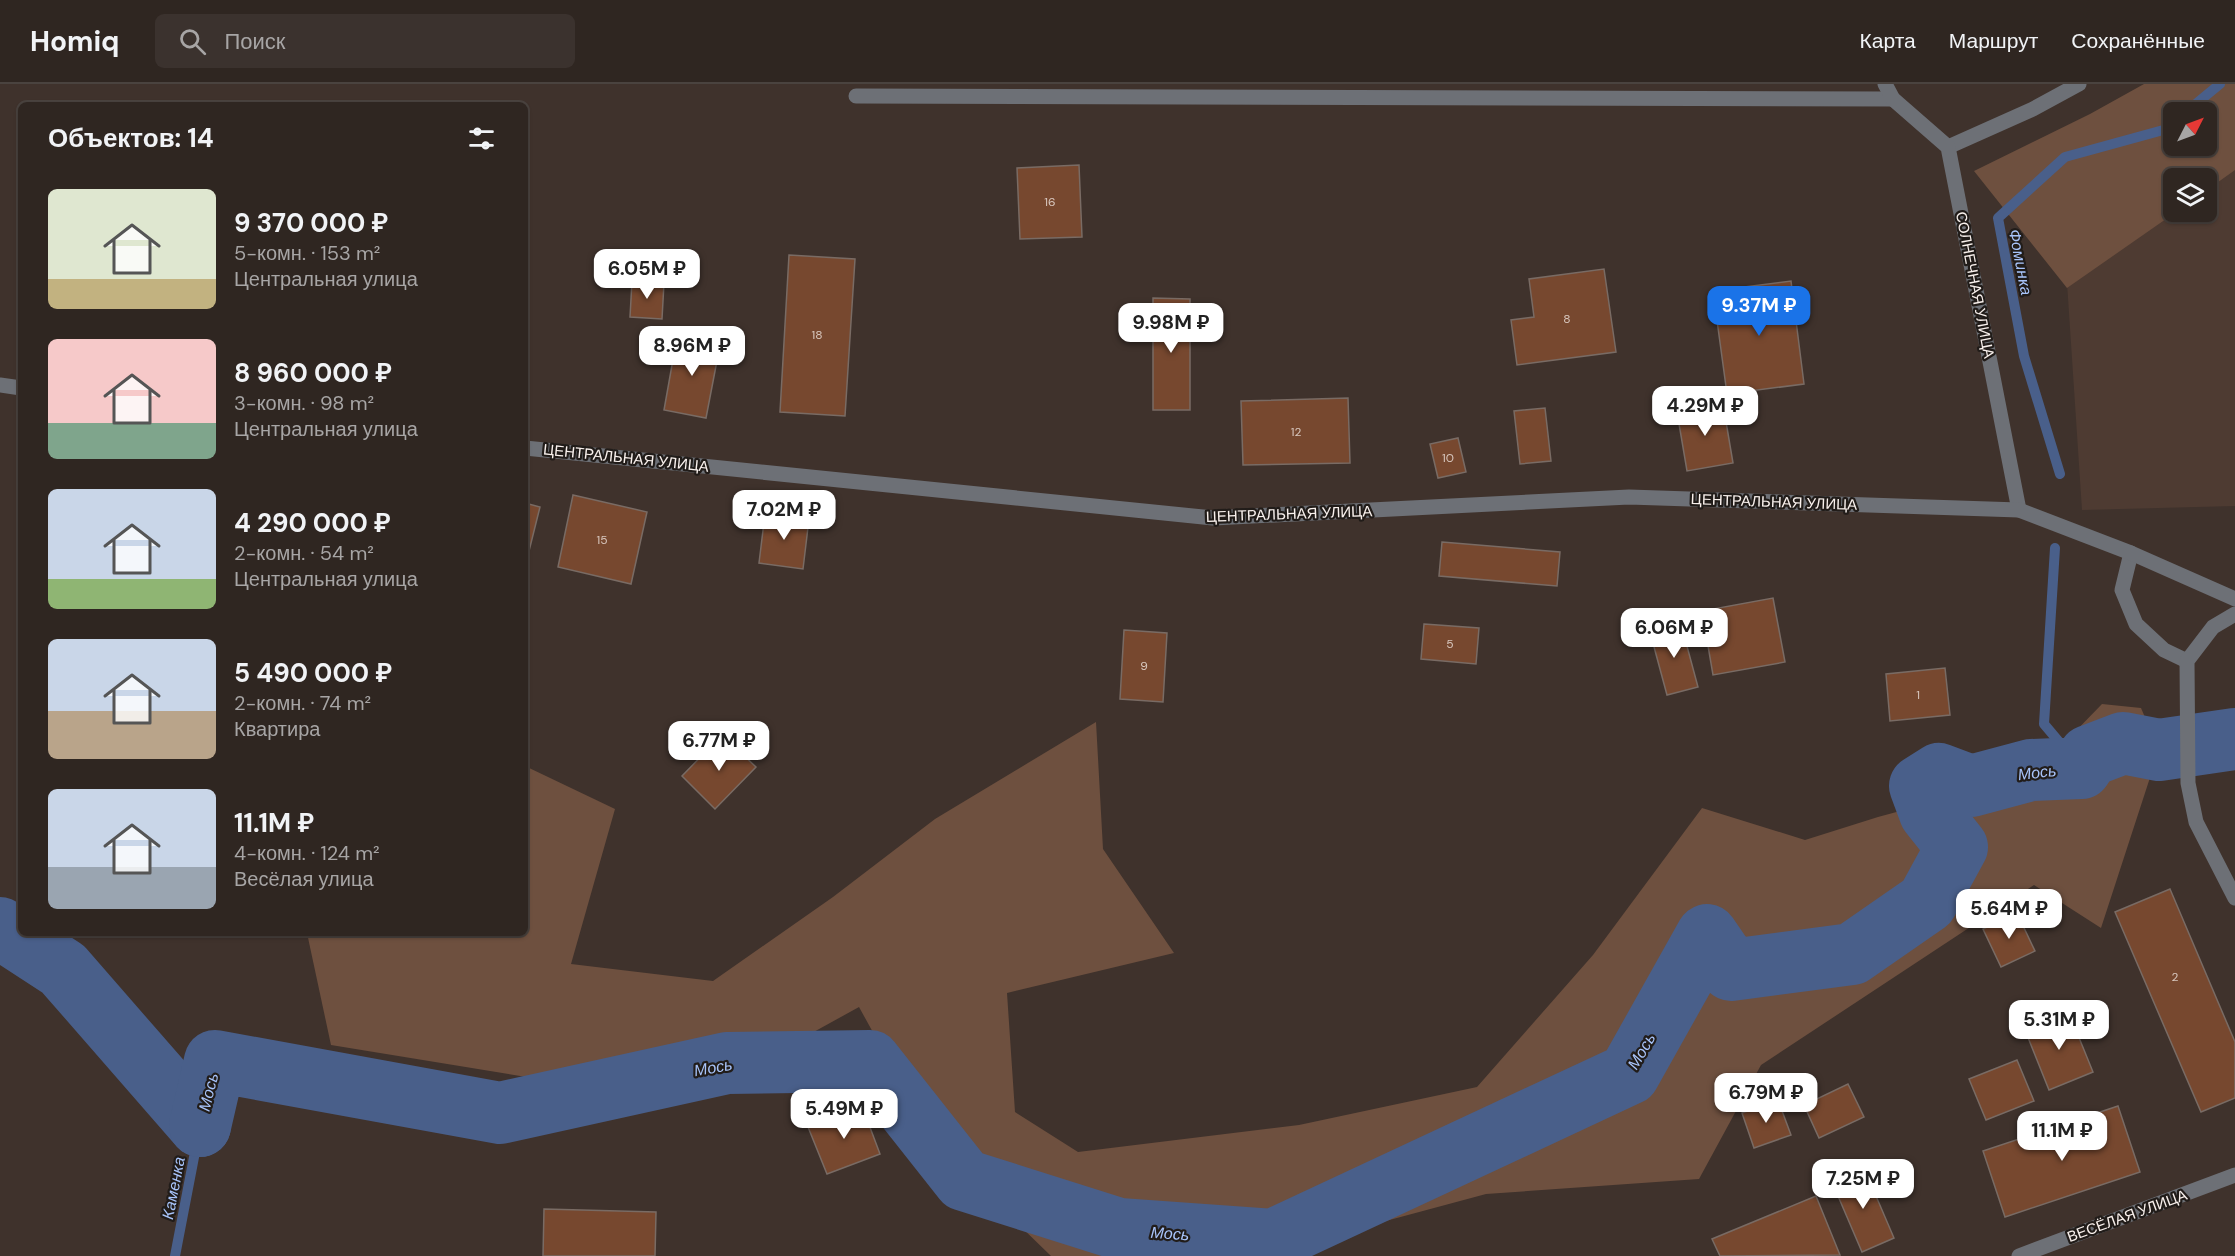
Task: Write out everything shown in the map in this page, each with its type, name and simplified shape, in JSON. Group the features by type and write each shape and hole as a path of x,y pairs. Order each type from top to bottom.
{"street":[{"path":"1885,84 1893,99 1948,147 2033,109 2079,84"},
{"path":"856,96 1893,99"},
{"name":"СОЛНЕЧНАЯ УЛИЦА","path":"1948,147 2019,510"},
{"path":"0,385 18,388"},
{"name":"ЦЕНТРАЛЬНАЯ УЛИЦА","path":"528,448 1213,519 1629,497 2019,510 2132,553 2235,599"},
{"path":"2132,553 2122,590 2136,624 2164,650 2187,661"},
{"path":"2235,614 2213,627 2187,661 2188,783 2196,822 2235,898"},
{"name":"ВЕСЁЛАЯ УЛИЦА","path":"2019,1256 2235,1175"}],"shaded area":[{"path":"2144,84 2235,84 2235,170 2217,183 2217,168 2163,168 2163,221 2067,288 1974,171 2090,114"},
{"path":"2235,167 2235,506 2082,510 2064,237 2163,214 2163,222 2217,222 2217,175"},
{"path":"2102,704 2141,708 2159,750 2101,928 2034,885 1761,1065 1699,1179 1486,1194 1382,1222 1147,1256 1051,1256 933,1141 859,1007 685,1103 331,1045 308,936 528,936 528,767 615,809 571,964 713,981 833,897 935,819 1096,722 1103,849 1174,953 1007,993 1015,1112 1078,1152 1299,1125 1477,1087 1593,955 1702,808 1805,840 1878,817 2033,775"}],"building":[{"path":"1079,165 1082,237 1020,239 1017,168"},
{"path":"789,255 855,259 845,416 780,412"},
{"path":"1604,269 1616,352 1517,365 1511,320 1534,317 1529,279"},
{"path":"632,281 664,283 662,319 630,317"},
{"path":"1791,281 1804,384 1727,394 1713,291"},
{"path":"1153,298 1190,299 1190,410 1153,410"},
{"path":"677,337 720,345 706,418 664,410"},
{"path":"1348,398 1350,463 1243,465 1241,401"},
{"path":"1723,404 1733,463 1687,471 1677,412"},
{"path":"1545,408 1551,461 1520,464 1514,411"},
{"path":"1458,438 1466,472 1438,478 1430,444"},
{"path":"573,495 647,512 631,584 558,567"},
{"path":"528,504 540,507 528,555"},
{"path":"765,514 809,519 803,569 759,563"},
{"path":"1442,542 1560,552 1557,586 1439,576"},
{"path":"1773,598 1785,662 1713,675 1702,611"},
{"path":"1424,624 1479,628 1476,664 1421,659"},
{"path":"1681,624 1698,687 1667,695 1650,632"},
{"path":"1124,630 1167,633 1163,702 1120,699"},
{"path":"1945,668 1950,715 1890,721 1886,674"},
{"path":"722,735 756,767 715,809 682,776"},
{"path":"2170,889 2235,1042 2235,1098 2201,1112 2115,912"},
{"path":"2017,913 2035,951 2001,967 1983,929"},
{"path":"2069,1013 2093,1072 2049,1090 2025,1030"},
{"path":"2017,1060 2034,1101 1986,1120 1969,1079"},
{"path":"1848,1084 1864,1117 1819,1138 1804,1105"},
{"path":"1778,1100 1791,1135 1754,1148 1742,1113"},
{"path":"862,1106 880,1154 827,1174 808,1127"},
{"path":"2118,1106 2140,1172 2005,1217 1983,1151"},
{"path":"1864,1168 1894,1238 1862,1252 1832,1182"},
{"path":"1816,1196 1840,1255 1720,1256 1712,1239"},
{"path":"544,1209 656,1212 655,1256 543,1256"}],"waterway":[{"name":"Фоминка","path":"2198,102 2220,84"},
{"name":"Фоминка","path":"2060,474 2024,356 1998,218 2065,157 2163,130"},
{"name":"Фоминка","path":"2055,548 2044,724 2081,768"},
{"name":"Мось","path":"200,1126 215,1061 500,1113 727,1063 870,1061 964,1180 1119,1229 1273,1240 1629,1074 1707,935 1731,970 1852,954 1927,902 1957,847 1930,813 1920,786 1939,774 1971,786 2031,770 2081,768 2089,756 2123,743 2159,750 2235,739"},
{"name":"Мось","path":"0,928 63,969 200,1126"},
{"name":"Каменка","path":"175,1256 200,1126"}]}
